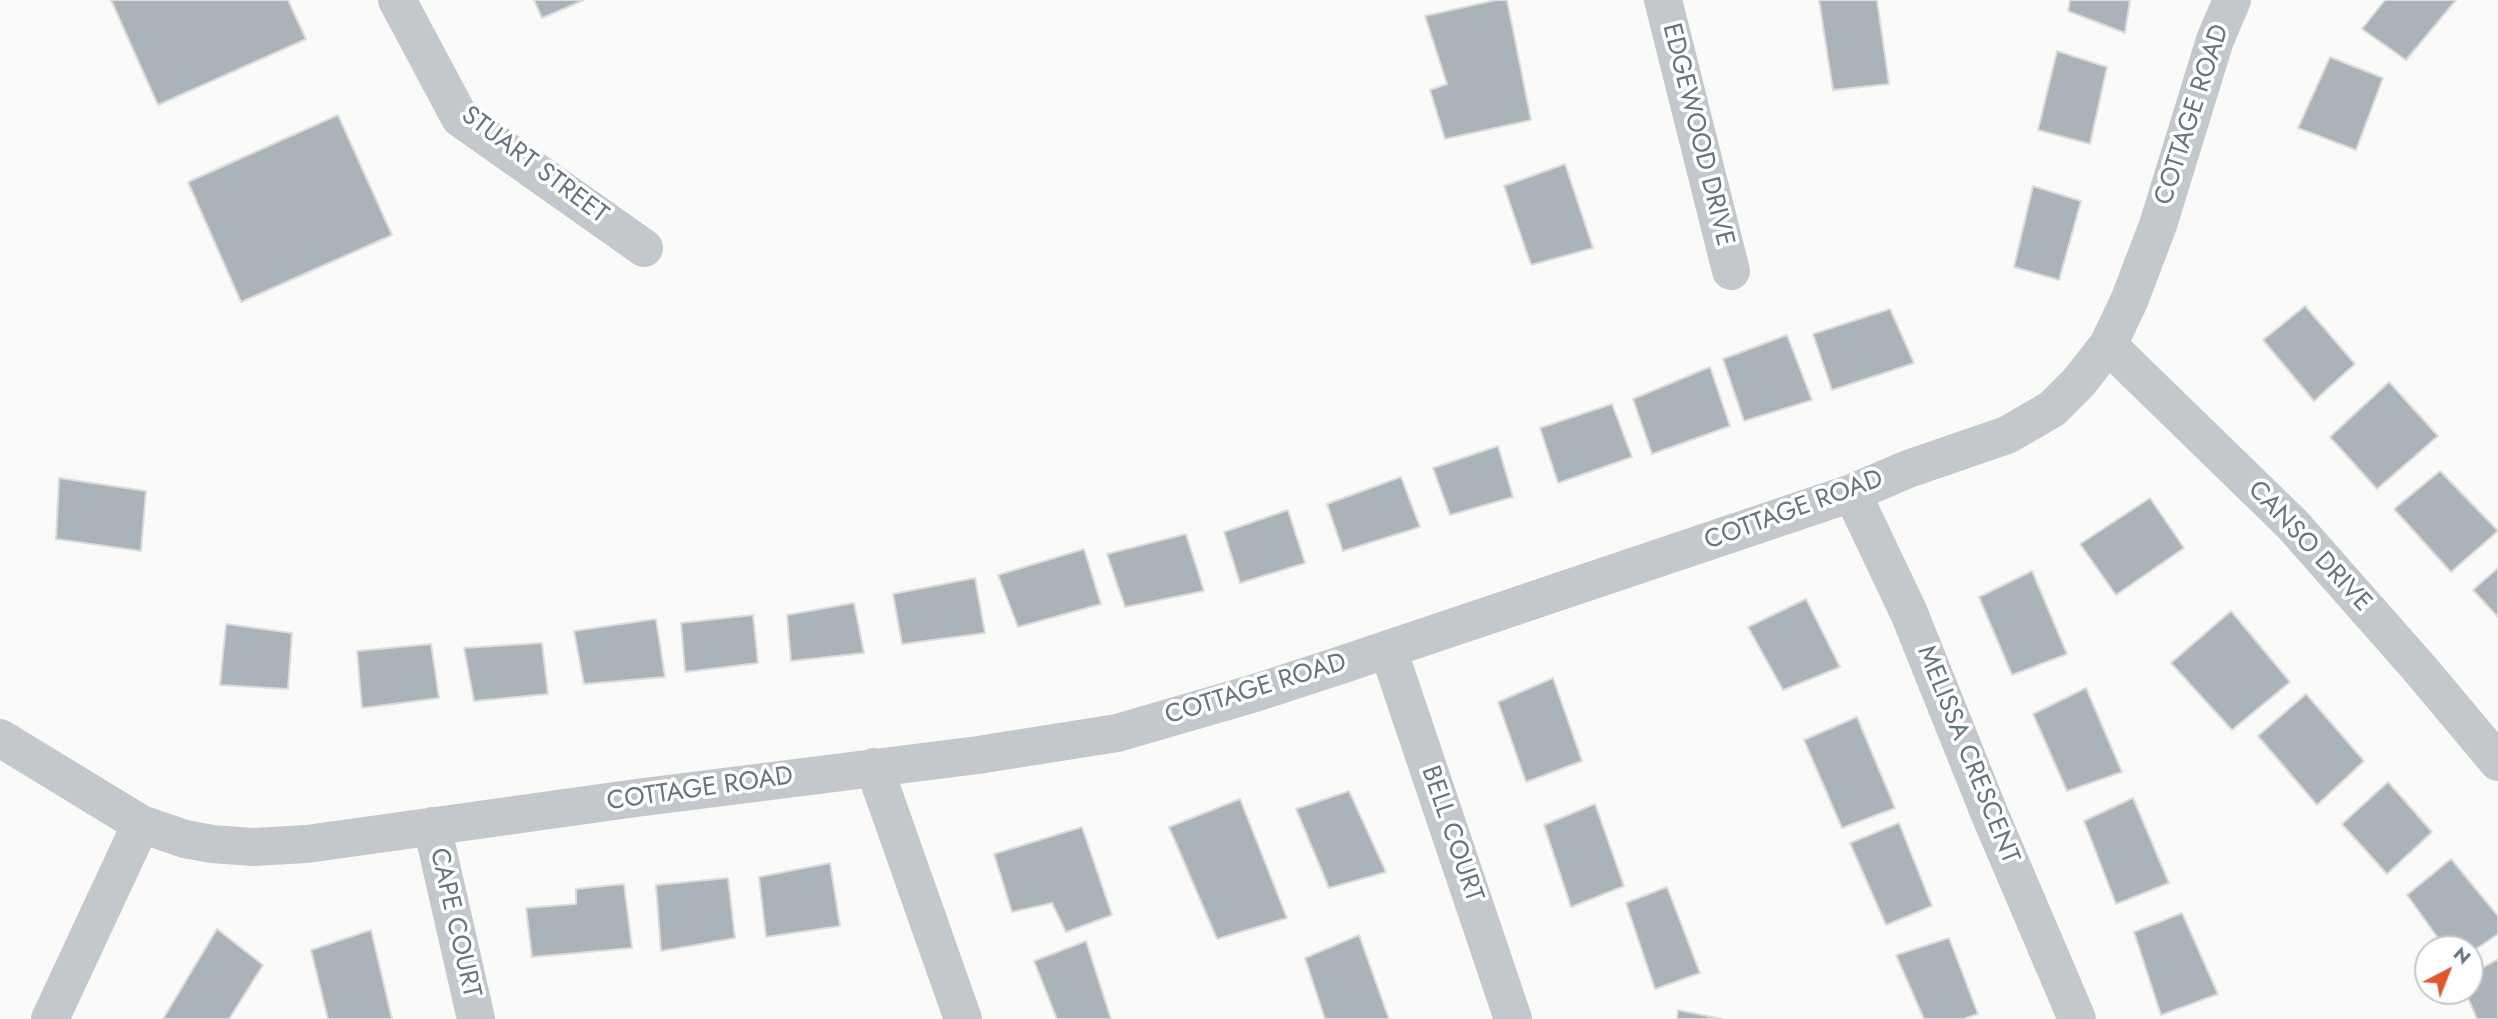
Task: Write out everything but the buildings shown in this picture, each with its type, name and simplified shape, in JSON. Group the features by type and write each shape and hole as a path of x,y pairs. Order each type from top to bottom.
{"street":[{"name":"STUART STREET","path":"397,0 460,118 644,248"},
{"name":"EDGEWOOD DRIVE","path":"1664,0 1731,271"},
{"name":"COTTAGE ROAD","path":"0,738 141,824 185,839 253,847 307,844 978,755 1117,733 1255,693 1853,493 1908,469 2007,435 2039,418 2064,398 2108,345 2141,274 2215,40 2232,0"},
{"name":"CANSO DRIVE","path":"2108,345 2293,525 2420,668 2498,762"},
{"name":"MELISSA CRESCENT","path":"1853,493 1909,613 1990,815 2077,1019"},
{"name":"BELL COURT","path":"1388,649 1513,1019"},
{"path":"874,767 963,1019"},
{"path":"50,1019 141,824"},
{"name":"CAPE COURT","path":"432,826 476,1019"}]}
